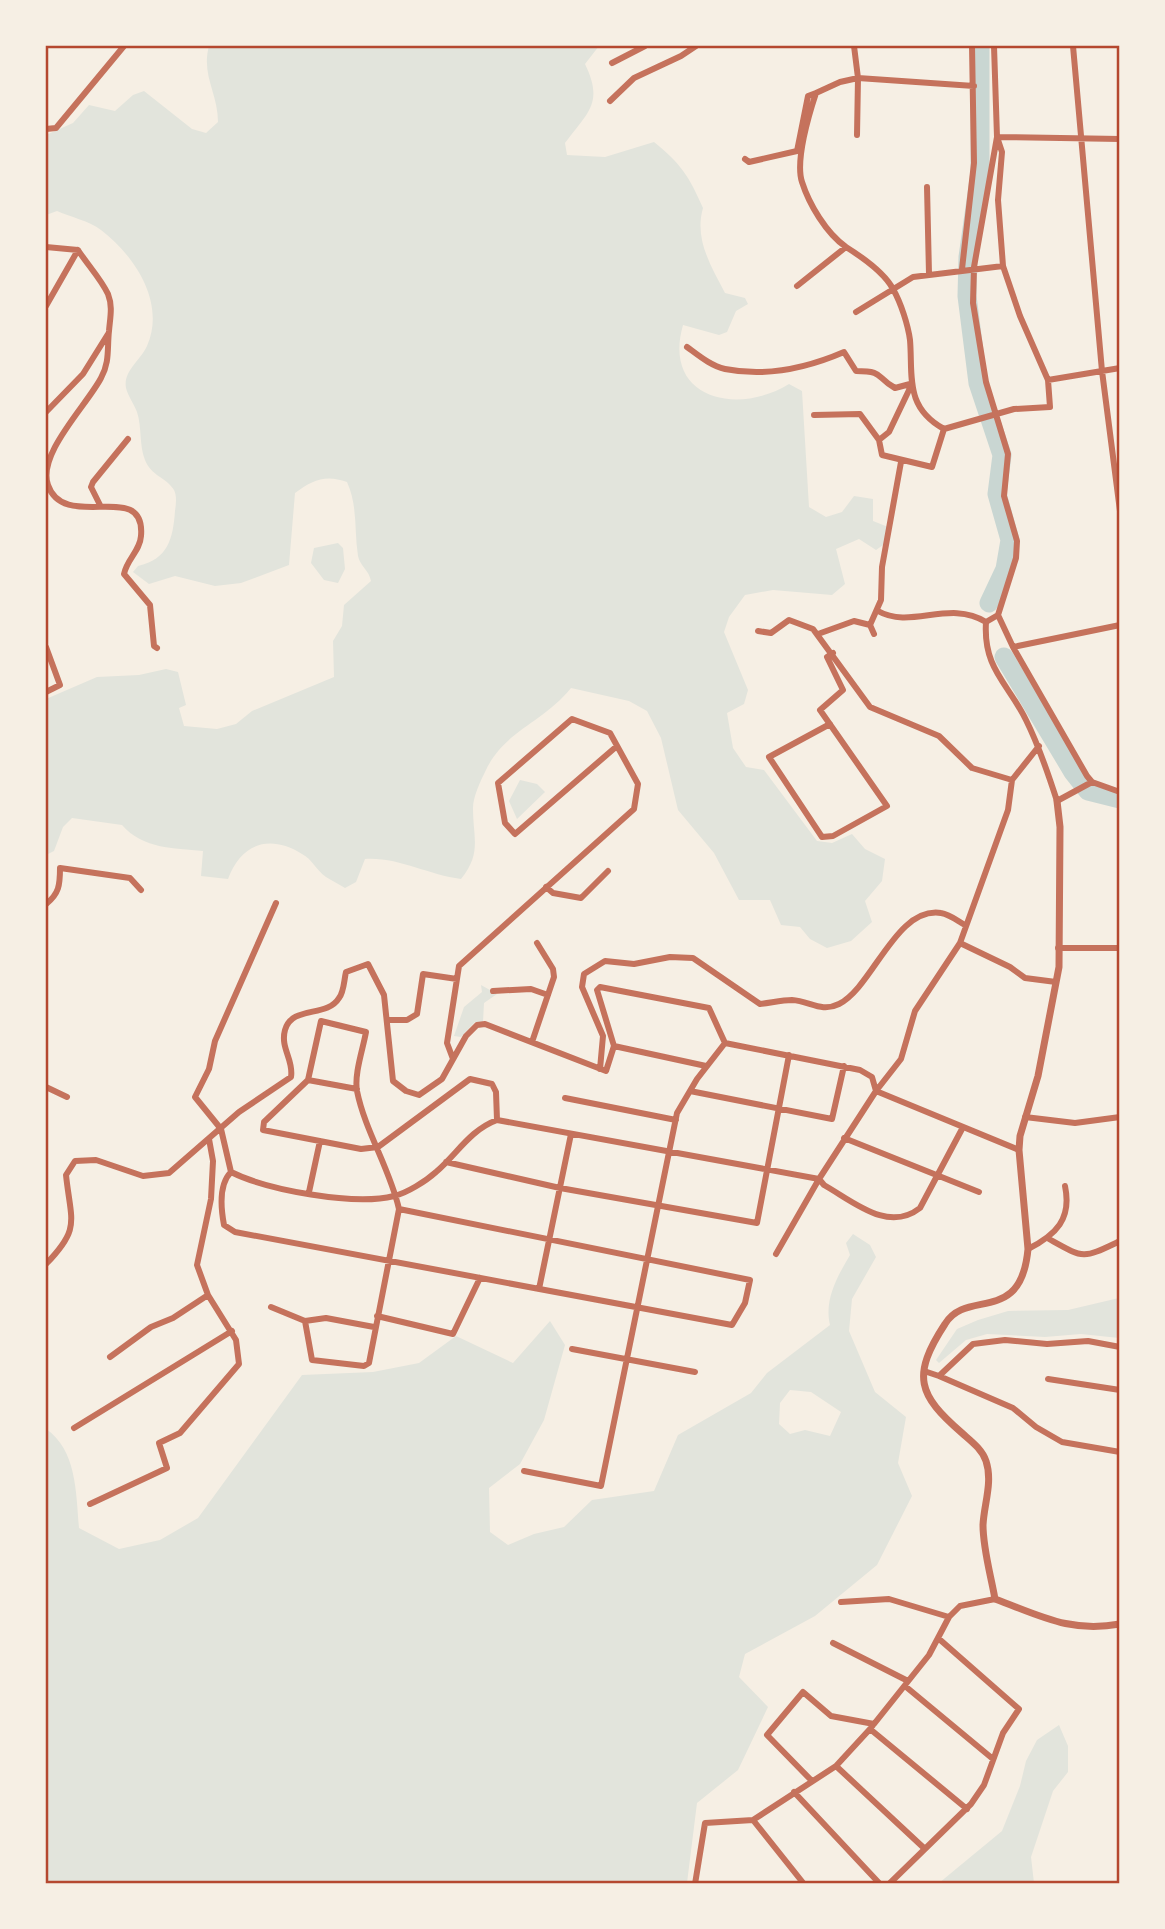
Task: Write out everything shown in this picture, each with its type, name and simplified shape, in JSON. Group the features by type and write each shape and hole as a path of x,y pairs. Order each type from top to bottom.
{"street":[{"path":"46,129 57,128 124,46"},
{"path":"612,63 645,46"},
{"path":"610,101 634,78 696,46"},
{"path":"854,46 859,78 856,135"},
{"path":"962,269 974,163 972,46"},
{"path":"986,622 998,615 1016,558 1017,541 1004,496 1008,454 986,382 973,303 974,267 997,137 994,46"},
{"path":"1073,46 1102,371 1119,511"},
{"path":"745,159 749,162 797,151 808,96 840,82 859,78 974,86"},
{"path":"816,93 798,168 814,209 846,247 858,252 892,288 910,340 910,386 889,432 879,440"},
{"path":"997,137 1119,139"},
{"path":"944,429 1014,409 1050,407 1048,380 1003,266 998,200 1002,152 997,137"},
{"path":"927,187 929,274"},
{"path":"970,199 986,201"},
{"path":"46,247 78,250"},
{"path":"797,286 846,247"},
{"path":"46,306 78,250"},
{"path":"78,250 108,294 112,312 109,360 101,378 49,457 47,484 56,497 78,508 91,509 114,504 132,511 140,520 139,547 124,574 150,605 154,646 157,648"},
{"path":"856,313 913,276 974,267 1003,266"},
{"path":"46,412 83,374 109,332"},
{"path":"687,347 724,369 782,371 813,366 844,352 856,371 873,371 883,375 895,388 910,386"},
{"path":"1048,380 1119,368"},
{"path":"910,386 925,412 944,429"},
{"path":"814,415 860,414 879,440 883,457 932,467 944,429"},
{"path":"100,505 91,487 93,482 128,439"},
{"path":"870,625 878,611 882,567 892,524 892,507 901,462"},
{"path":"878,611 892,619 956,611 986,622"},
{"path":"998,615 1013,647 1092,782 1119,792"},
{"path":"758,632 771,633 789,620 813,629 870,707 939,736 972,768 1012,780"},
{"path":"818,634 854,621 870,625"},
{"path":"986,622 989,657 1002,685 1024,716 1039,746 1057,801 1060,827 1056,982 1038,1076 1019,1150 1028,1249 1023,1279 1015,1290 1000,1299 960,1313 945,1322 924,1371 922,1383 927,1399 935,1410 977,1447 986,1460 989,1477 983,1526 995,1599"},
{"path":"870,625 874,634"},
{"path":"1013,647 1119,625"},
{"path":"46,648 60,685 46,692"},
{"path":"830,724 769,757 822,837 833,836 887,806 830,724 820,710 843,690 827,657 832,653"},
{"path":"453,1059 447,1043 459,966 634,809 638,785 617,746 610,733 572,719 498,783 505,823 515,834 617,746"},
{"path":"776,1254 844,1138 901,1059 915,1011 960,943 1004,821 1012,780 1039,746"},
{"path":"1057,801 1092,782"},
{"path":"46,904 55,897 60,886 60,868 130,878 141,890"},
{"path":"547,887 553,893 581,898 608,871"},
{"path":"276,903 215,1041 209,1069 195,1097 220,1129 231,1172 253,1183 357,1200 396,1196 435,1174 481,1126 496,1120 820,1178"},
{"path":"600,1069 603,1035 582,987 584,974 606,961 634,964 670,957 693,958 760,1004 794,1000 824,1009 842,1003 868,974 893,938 925,914 942,913 965,925"},
{"path":"531,1042 554,977 553,969 537,943"},
{"path":"960,943 1010,967 1025,978 1056,982"},
{"path":"1058,948 1119,948"},
{"path":"46,1264 68,1241 73,1226 66,1175 75,1161 96,1160 143,1176 169,1173 239,1112 291,1077 293,1068 284,1048 285,1027 297,1015 330,1009 341,997 346,972 369,964 384,995 393,1081 406,1091 419,1095 443,1079 466,1036 477,1025 485,1024 606,1071 614,1046 597,990 600,987 709,1008 724,1042"},
{"path":"387,1020 407,1020 417,1014 423,974 457,979"},
{"path":"493,991 531,989 548,995"},
{"path":"305,1321 312,1360 363,1366 369,1363 399,1209 396,1196 378,1147 357,1089 366,1032 321,1021 308,1080 264,1122 263,1130 361,1149 378,1147 470,1079 492,1084 496,1092 496,1120"},
{"path":"724,1042 860,1070 872,1077 876,1091"},
{"path":"524,1471 601,1486 676,1120 690,1091 724,1042"},
{"path":"614,1046 706,1066"},
{"path":"446,1163 658,1207 757,1223 789,1055"},
{"path":"690,1091 832,1119 844,1066"},
{"path":"308,1080 357,1089"},
{"path":"46,1087 67,1097"},
{"path":"876,1091 962,1129 1019,1150"},
{"path":"565,1098 676,1120"},
{"path":"1026,1117 1075,1124 1119,1118"},
{"path":"820,1178 824,1185 886,1220 909,1217 920,1208 962,1129"},
{"path":"540,1289 572,1134"},
{"path":"844,1138 979,1192"},
{"path":"90,1504 167,1468 159,1443 180,1433 239,1364 232,1331 208,1295 197,1265 211,1199 213,1161 209,1139"},
{"path":"309,1192 320,1141"},
{"path":"231,1172 226,1176 221,1205 224,1225 235,1232 732,1325 745,1303 750,1280 399,1209"},
{"path":"1028,1249 1049,1239 1065,1216 1069,1203 1065,1186"},
{"path":"1049,1239 1077,1254 1088,1256 1119,1241"},
{"path":"377,1316 453,1334 480,1278"},
{"path":"110,1357 151,1326 173,1318 208,1295"},
{"path":"271,1307 305,1321 326,1318 374,1327"},
{"path":"74,1427 232,1331"},
{"path":"939,1376 973,1344 1005,1340 1047,1344 1088,1341 1119,1347"},
{"path":"572,1349 695,1372"},
{"path":"924,1371 1013,1408 1036,1427 1062,1441 1119,1452"},
{"path":"1048,1379 1119,1390"},
{"path":"841,1602 889,1599 949,1617"},
{"path":"695,1884 705,1823 753,1820 836,1766 872,1727 906,1683 938,1638 949,1617 960,1605 995,1599 1070,1626 1095,1629 1119,1624"},
{"path":"889,1884 967,1809 984,1785 1003,1733 1020,1709 938,1638"},
{"path":"834,1643 906,1683 993,1759"},
{"path":"812,1781 767,1735 803,1692 831,1716 872,1727 967,1809"},
{"path":"836,1766 925,1849"},
{"path":"794,1792 880,1884"},
{"path":"753,1820 804,1884"}],"shaded area":[{"path":"209,46 599,46 585,64 593,88 591,106 565,143 567,155 605,157 654,142 678,164 698,197 703,208 701,231 705,252 725,293 745,298 748,304 736,311 727,332 719,335 683,325 679,350 683,370 694,385 709,394 727,399 748,399 769,394 789,384 802,391 809,507 826,517 842,512 854,496 873,499 873,521 888,527 886,543 876,550 859,539 836,549 845,584 832,595 773,590 745,595 729,617 724,632 748,690 744,704 727,713 733,748 746,767 764,770 817,841 832,843 852,834 865,849 885,859 882,881 865,901 872,922 851,941 827,948 810,939 800,927 781,925 770,900 739,900 714,853 678,810 661,738 647,711 629,701 571,688 548,710 513,736 493,758 474,799 474,853 468,870 461,879 402,863 365,859 356,882 345,888 328,878 302,854 279,844 258,846 249,850 241,857 228,879 201,876 203,851 159,846 139,839 122,825 72,818 63,827 54,851 46,855 46,699 97,677 139,675 166,669 178,672 186,705 179,708 184,726 217,729 236,724 252,711 334,677 333,641 342,626 344,605 371,581 358,556 354,509 347,482 332,479 313,482 295,493 289,565 241,583 215,586 175,576 149,584 133,572 138,566 156,558 167,546 173,530 176,503 174,490 151,470 145,460 139,418 126,388 129,371 147,346 152,330 150,297 136,267 101,230 57,211 46,215 46,135 73,123 89,105 115,111 133,95 144,91 192,129 206,133 218,122 208,75"},
{"path":"338,543 343,548 345,569 338,583 324,580 311,563 314,548"},
{"path":"520,780 537,784 545,792 517,819 509,801"},
{"path":"481,985 497,994 484,1003 483,1022 475,1022 461,1037 454,1036 464,1007 482,992"},
{"path":"853,1234 870,1245 876,1257 852,1299 849,1331 875,1392 906,1417 898,1463 912,1496 877,1565 815,1616 745,1654 739,1677 768,1707 738,1770 697,1803 687,1883 46,1883 46,1429 64,1449 69,1461 79,1528 119,1549 160,1540 198,1518 302,1375 373,1372 419,1363 456,1336 513,1363 550,1321 565,1345 544,1420 520,1464 489,1488 490,1532 508,1545 534,1534 564,1527 592,1500 654,1491 678,1435 751,1393 767,1373 830,1325 830,1298 836,1280 850,1255 846,1243","holes":["790,1390 811,1392 841,1412 830,1436 805,1430 790,1434 779,1424 780,1403"]},
{"path":"1119,1298 1119,1338 1081,1334 1045,1337 987,1334 966,1340 939,1363 936,1360 957,1329 978,1320 1008,1311 1068,1310"},
{"path":"1059,1725 1068,1746 1068,1772 1053,1791 1031,1857 1034,1883 939,1883 1002,1831 1020,1786 1026,1761 1037,1740"}],"waterway":[{"path":"980,46 980,172 968,257 967,296 978,383 1002,455 997,494 1010,540 1005,569 989,603"},
{"path":"1004,657 1073,772 1088,791 1120,799"}]}
